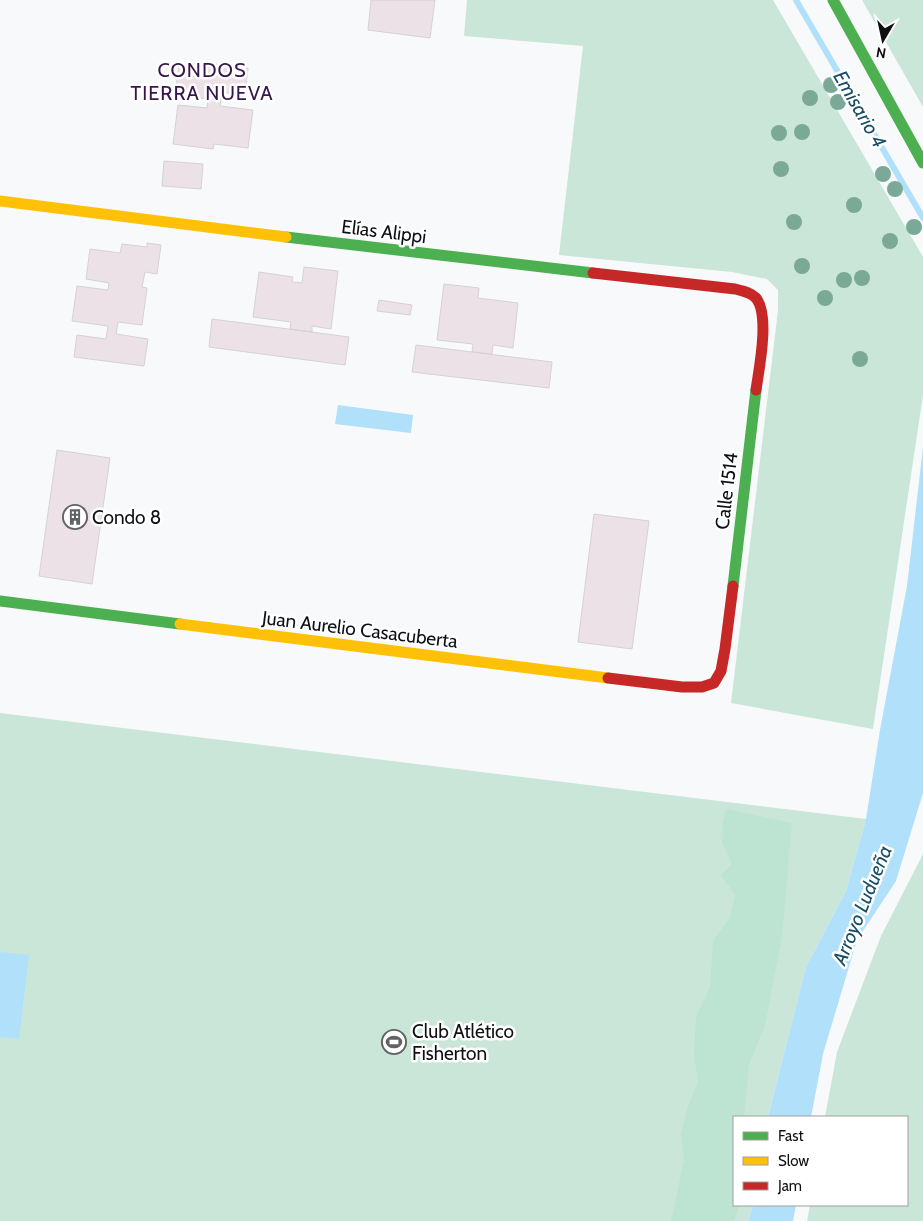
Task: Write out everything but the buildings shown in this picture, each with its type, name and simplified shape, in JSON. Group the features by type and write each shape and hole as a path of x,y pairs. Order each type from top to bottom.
{"street":[{"path":"833,0 923,163"},
{"name":"Elías Alippi","path":"0,201 353,245 735,289 750,293 760,302"},
{"name":"Calle 1514","path":"714,683 720,671 725,649 763,332 763,315 760,302"},
{"name":"Juan Aurelio Casacuberta","path":"0,601 682,687 702,687 714,683"}],"green space":[{"path":"467,0 773,0 923,257 923,395 873,729 731,703 778,310 778,290 767,279 732,272 559,255 583,46 464,36"},
{"path":"862,0 923,0 923,107"},
{"name":"Club Atlético Fisherton","path":"0,713 866,819 846,891 806,967 768,1116 733,1116 733,1206 753,1206 748,1221 0,1221"},
{"path":"726,809 792,823 782,937 765,1025 749,1065 744,1116 733,1116 733,1206 740,1206 734,1221 671,1221 684,1160 681,1134 687,1109 698,1082 694,1053 696,1017 710,987 713,941 730,917 735,895 721,875 732,864 722,843"},
{"path":"923,854 923,1221 807,1221 810,1206 908,1206 908,1116 825,1116 837,1052 881,936"}],"water":[{"path":"338,405 413,415 411,433 335,424"},
{"name":"Arroyo Ludueña","path":"923,447 923,793 896,881 857,940 823,1054 811,1116 768,1116 806,967 846,891 866,819 880,730 907,586"},
{"path":"0,952 29,955 19,1039 0,1037"},
{"path":"753,1206 796,1206 793,1221 748,1221"}],"waterway":[{"name":"Emisario 4","path":"796,0 923,218"}],"traffic: fast":[{"path":"833,0 923,163"},
{"path":"286,237 593,273"},
{"path":"733,586 756,390"},
{"path":"0,601 180,624"}],"traffic: slow":[{"path":"0,201 286,237"},
{"path":"180,624 608,678"}],"traffic: jam":[{"path":"593,273 735,289 754,296 760,306 763,329 756,390"},
{"path":"608,678 682,687 702,687 714,683 721,671 733,586"}],"place":[{"name":"Condo 8","path":"75,517"},
{"name":"Club Atlético Fisherton","path":"394,1042"}],"district":[{"name":"CONDOS TIERRA NUEVA","path":"202,82"}]}
